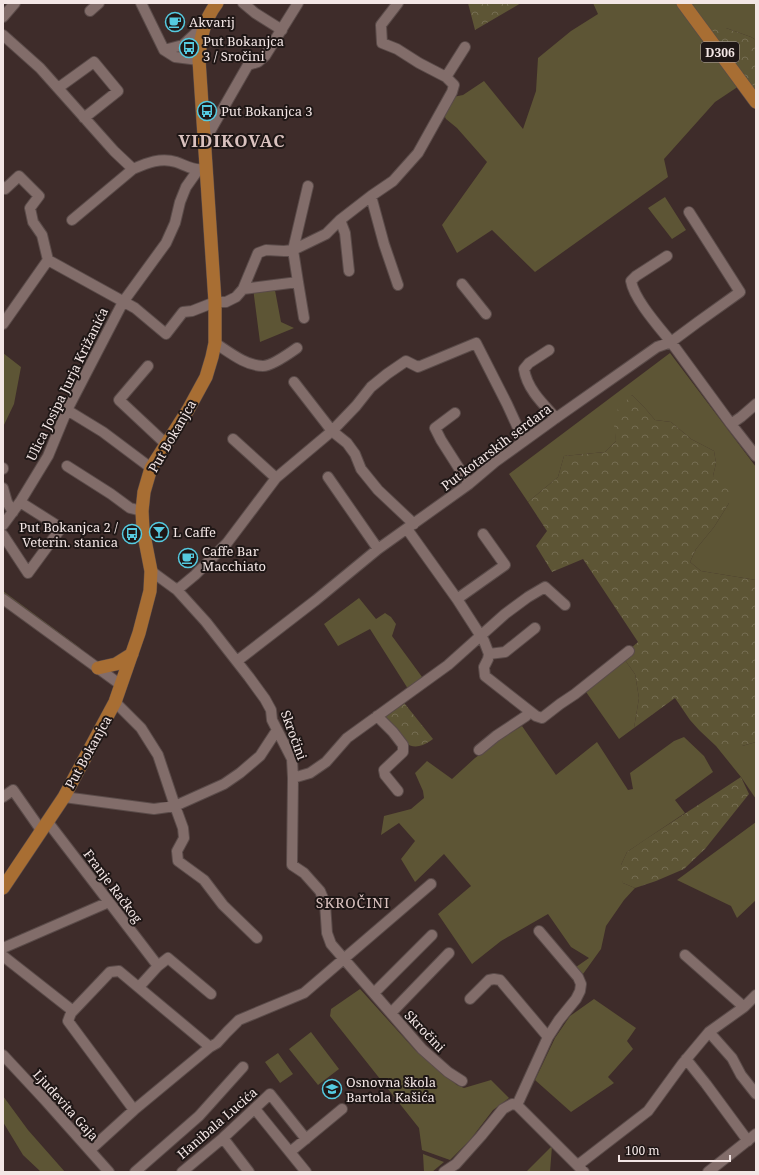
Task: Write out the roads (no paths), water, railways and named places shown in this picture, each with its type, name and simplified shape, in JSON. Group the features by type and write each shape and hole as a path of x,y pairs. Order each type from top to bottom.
{"main road":[{"name":"Put Bokanjca","path":"3,888 64,796 115,702 139,633 150,591 151,571 142,511 144,492 151,468 188,410 206,377 215,343 215,302 202,169 204,140 199,60 203,29 217,3"},
{"name":"D306","path":"683,3 756,102"},
{"path":"98,668 116,664 132,654"}],"street":[{"path":"3,17 15,3"},
{"path":"90,12 100,3"},
{"path":"141,3 164,50 176,57 199,60"},
{"path":"243,3 255,13 282,30"},
{"path":"204,140 248,65 258,62 265,56 298,3"},
{"path":"4,189 19,176 39,196 30,208 33,222 42,235 48,260 135,308 166,334 183,312 192,312 215,302 226,302 236,297 243,290 258,253 266,250 293,250 326,234 340,220 393,181 418,153 452,92 454,85 446,77 419,63 397,49 382,43 381,25 398,3"},
{"path":"164,50 183,45 197,32 203,29"},
{"path":"3,35 40,68 114,151 133,169"},
{"path":"446,77 465,47"},
{"path":"58,88 94,62 118,91 84,118"},
{"path":"72,220 133,169 156,160 174,161 202,169"},
{"name":"Ulica Josipa Jurja Križanića","path":"3,525 20,502 48,456 67,410 123,302 166,243 175,223 180,202 186,187 202,169"},
{"path":"304,318 293,250 308,186"},
{"path":"371,196 384,244 398,285"},
{"name":"Put kotarskih serdara","path":"237,661 316,600 378,549 469,484 495,462 658,347 670,342 740,292 689,212"},
{"path":"340,220 345,233 349,271"},
{"path":"667,256 636,276 631,281 632,288 670,342 756,456"},
{"path":"3,324 48,260"},
{"path":"243,290 298,282"},
{"path":"462,284 486,314"},
{"path":"177,590 195,575 227,542 276,478 332,431 356,406 371,387 386,374 406,362 418,367 476,342 524,442"},
{"path":"215,343 246,362 264,366 297,348"},
{"path":"549,350 529,363 524,369 525,377 539,400 556,418"},
{"path":"148,366 119,400 166,444"},
{"path":"294,382 332,431 347,443 361,469 410,526 484,641 489,654 484,667 485,676 529,711 542,718 576,694 629,651"},
{"path":"731,424 756,404"},
{"path":"67,410 104,432 151,468"},
{"path":"455,413 435,428 469,484"},
{"path":"233,440 276,478"},
{"path":"67,466 130,508 142,511"},
{"path":"328,477 378,549"},
{"path":"3,488 7,502 13,512"},
{"path":"3,535 28,573 61,528 20,502"},
{"path":"457,599 505,565 483,534"},
{"name":"Skročini","path":"151,571 177,590 206,622 237,661 265,699 271,710 272,720 292,759 292,865 304,873 320,891 325,903 327,933 332,944 422,1049 448,1072 462,1081"},
{"path":"293,778 310,773 326,762 347,738 448,665 480,636 528,597 545,587 566,605"},
{"path":"3,599 121,685"},
{"path":"489,654 506,652 535,628"},
{"path":"115,702 141,728 158,755 183,828 184,838 177,851 178,861 204,880 223,905 257,938"},
{"path":"479,750 496,736 526,716 529,711"},
{"path":"377,716 393,732 403,745 404,752 384,770 385,775 398,791"},
{"path":"64,796 154,809 175,806 224,784 240,773 260,756 277,730"},
{"name":"Franje Račkog","path":"3,797 13,790 109,902 158,966"},
{"path":"90,1150 134,1110 210,1047 217,1043 239,1020 304,993 431,884"},
{"path":"3,948 109,902"},
{"path":"517,1105 548,1037 559,1020 576,999 580,991 581,984 578,977 539,931"},
{"path":"374,993 432,935"},
{"path":"391,1013 449,953"},
{"path":"685,955 744,1007"},
{"path":"3,956 73,1011"},
{"path":"139,987 158,966 168,958 211,994"},
{"path":"134,1110 68,1021 73,1011 110,972 120,971 210,1047"},
{"path":"470,999 489,980 500,980 548,1037"},
{"path":"444,1172 456,1164 503,1109 512,1104 517,1105 581,1169 648,1111 686,1059 709,1032 744,1007 756,995"},
{"path":"709,1032 732,1058 741,1075 756,1094"},
{"name":"Ljudevita Gaja","path":"3,1055 109,1172"},
{"path":"686,1059 748,1141"},
{"path":"135,1172 199,1116 243,1067"},
{"name":"Hanibala Lucića","path":"182,1172 194,1168 223,1138 270,1094 306,1138"},
{"path":"255,1109 306,1172"},
{"path":"290,1152 342,1109"},
{"path":"708,1172 756,1134"},
{"path":"223,1138 249,1172"}],"place":[{"name":"Akvarij","path":"175,22"},
{"name":"Put Bokanjca 3 / Sročini","path":"189,48"},
{"name":"Put Bokanjca 3","path":"207,111"},
{"name":"L Caffe","path":"159,532"},
{"name":"Put Bokanjca 2 / Veterin. stanica","path":"132,534"},
{"name":"Caffe Bar Macchiato","path":"188,558"},
{"name":"Osnovna škola Bartola Kašića","path":"332,1089"}],"district":[{"name":"VIDIKOVAC","path":"232,140"},
{"name":"SKROČINI","path":"353,902"}]}
